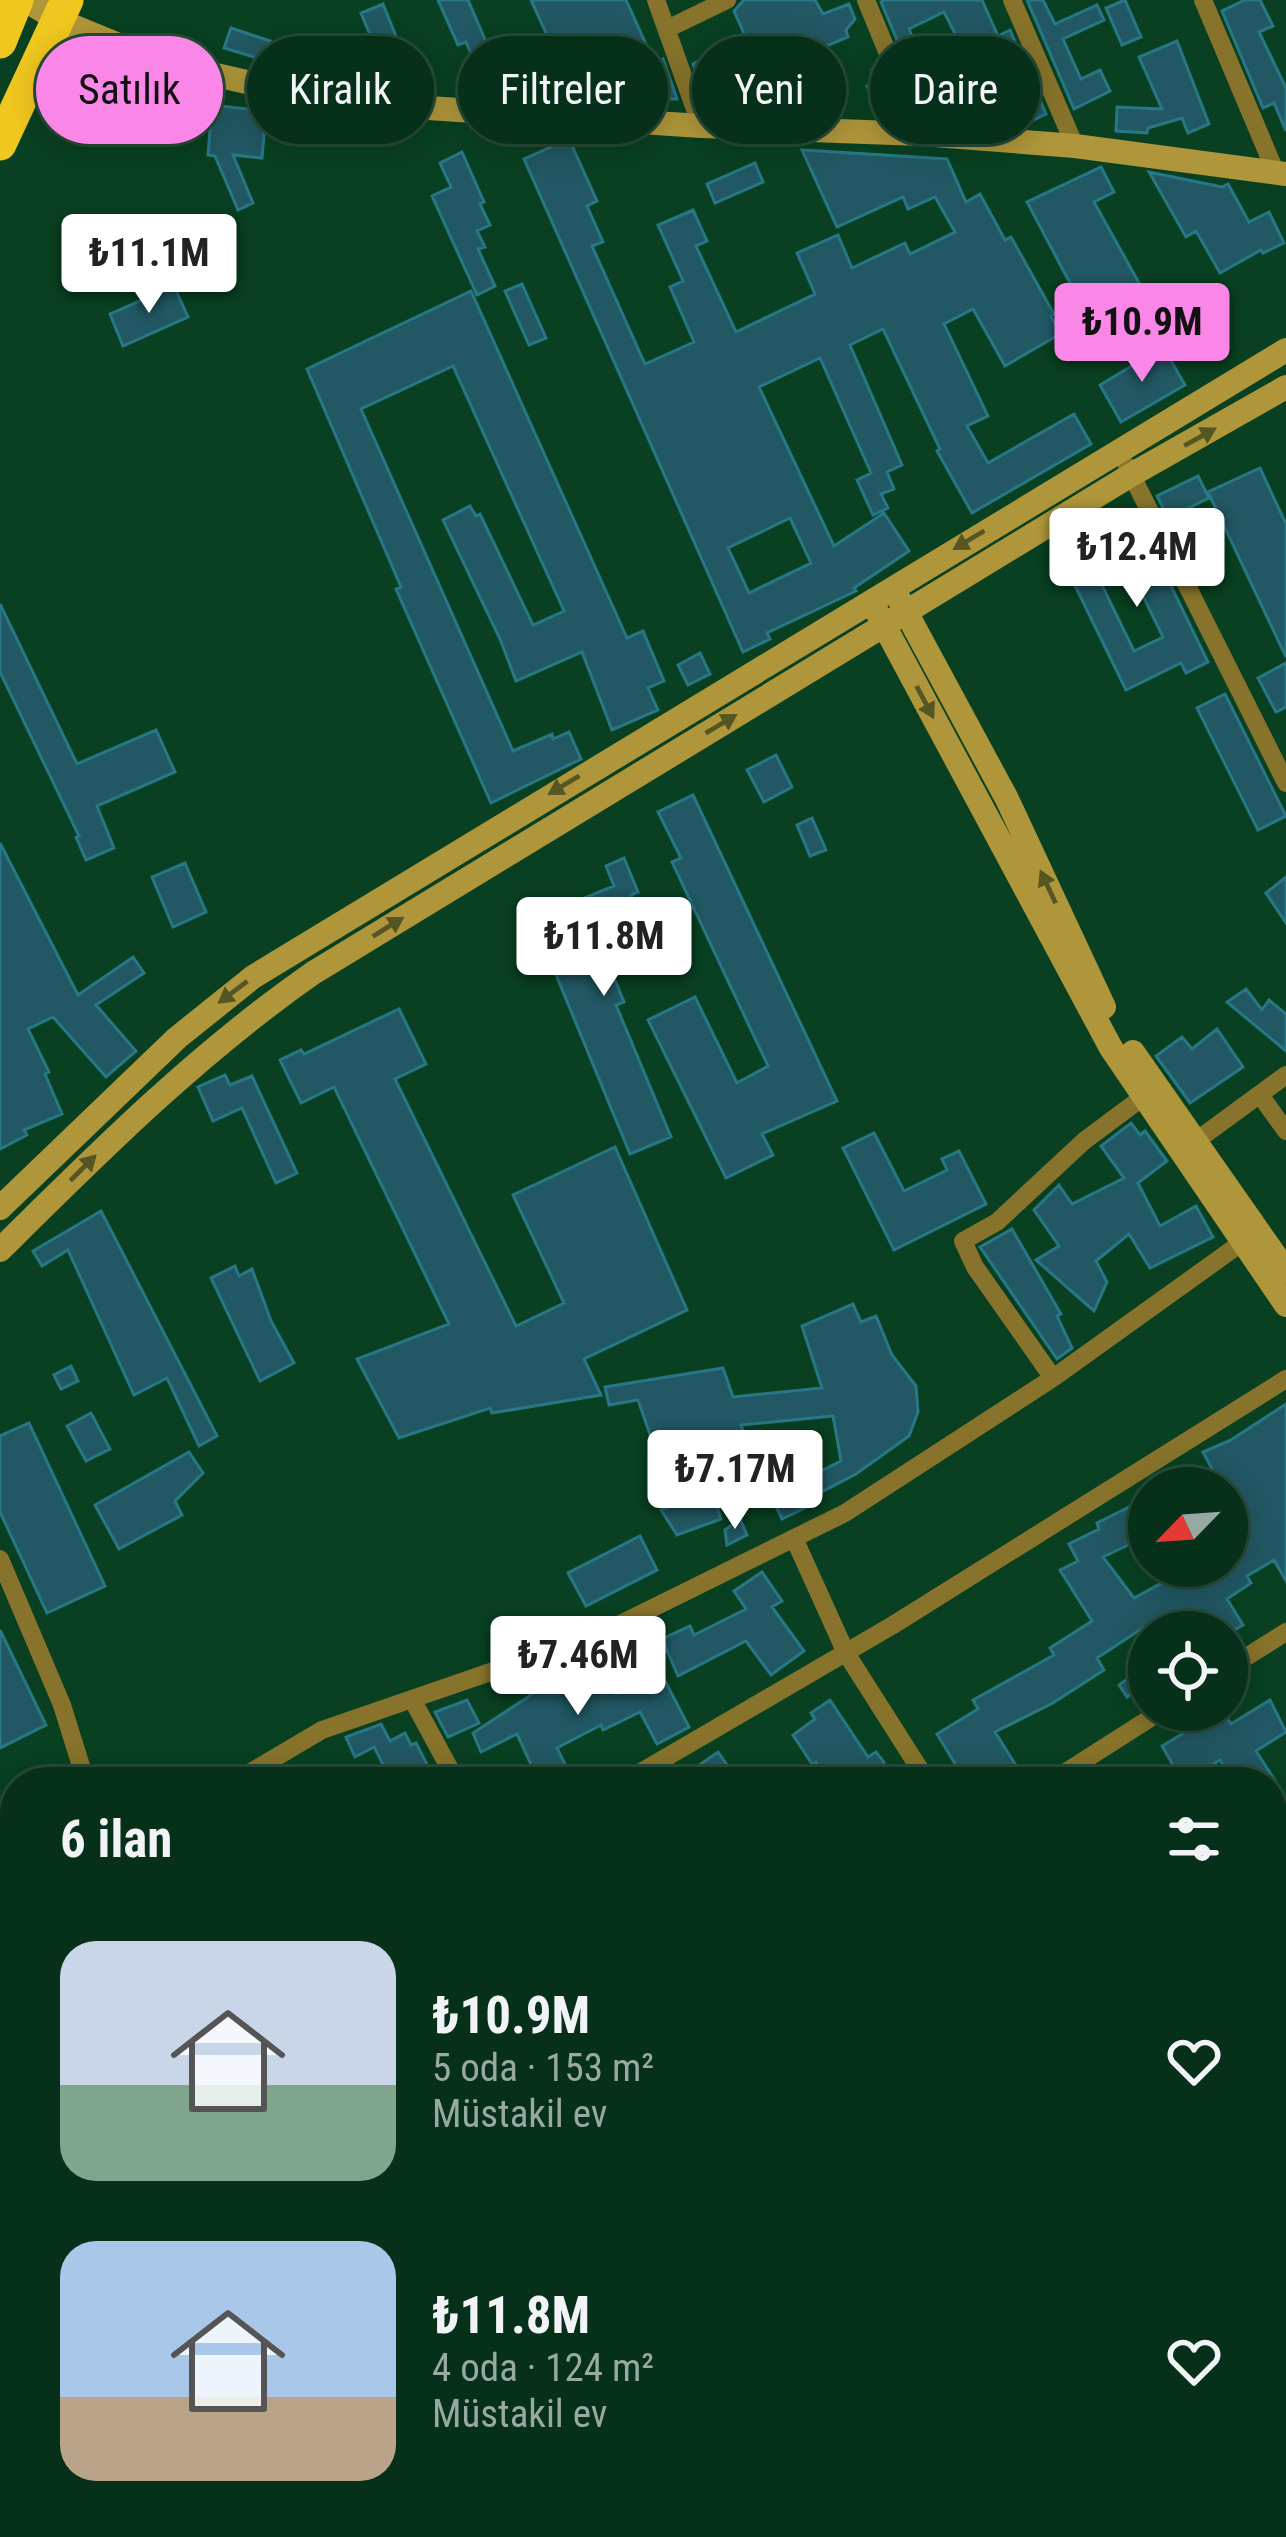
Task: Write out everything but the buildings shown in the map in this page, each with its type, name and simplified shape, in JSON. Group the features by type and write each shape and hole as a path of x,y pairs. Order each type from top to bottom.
{"highway":[{"path":"0,42 21,0"},
{"path":"0,144 63,10"}],"main road":[{"path":"21,0 63,10 163,63 304,95 692,125"},
{"path":"1040,143 1281,174"},
{"path":"0,1208 177,1038 253,977 1286,350"},
{"path":"0,1250 156,1096 275,1000 895,618 1286,387"},
{"path":"882,592 1072,979 1143,1097 1190,1146 1286,1270"},
{"path":"895,618 1007,799 1107,1013 1286,1305"}],"street":[{"path":"656,0 692,99"},
{"path":"668,28 728,0"},
{"path":"866,0 881,36"},
{"path":"1012,0 1075,146"},
{"path":"1203,0 1281,174"},
{"path":"1119,450 1286,783"},
{"path":"1190,1146 1286,1075"},
{"path":"1260,1095 1286,1131"},
{"path":"1053,1378 975,1267 963,1241 997,1222 1070,1153 1143,1097"},
{"path":"259,1767 322,1730 598,1635 845,1513 1053,1378 1244,1241"},
{"path":"650,1767 846,1653 1286,1379"},
{"path":"794,1538 846,1653 918,1767"},
{"path":"0,1559 62,1705 81,1767"},
{"path":"1248,1656 1286,1632"},
{"path":"412,1699 449,1767"},
{"path":"1074,1767 1130,1731"}]}
